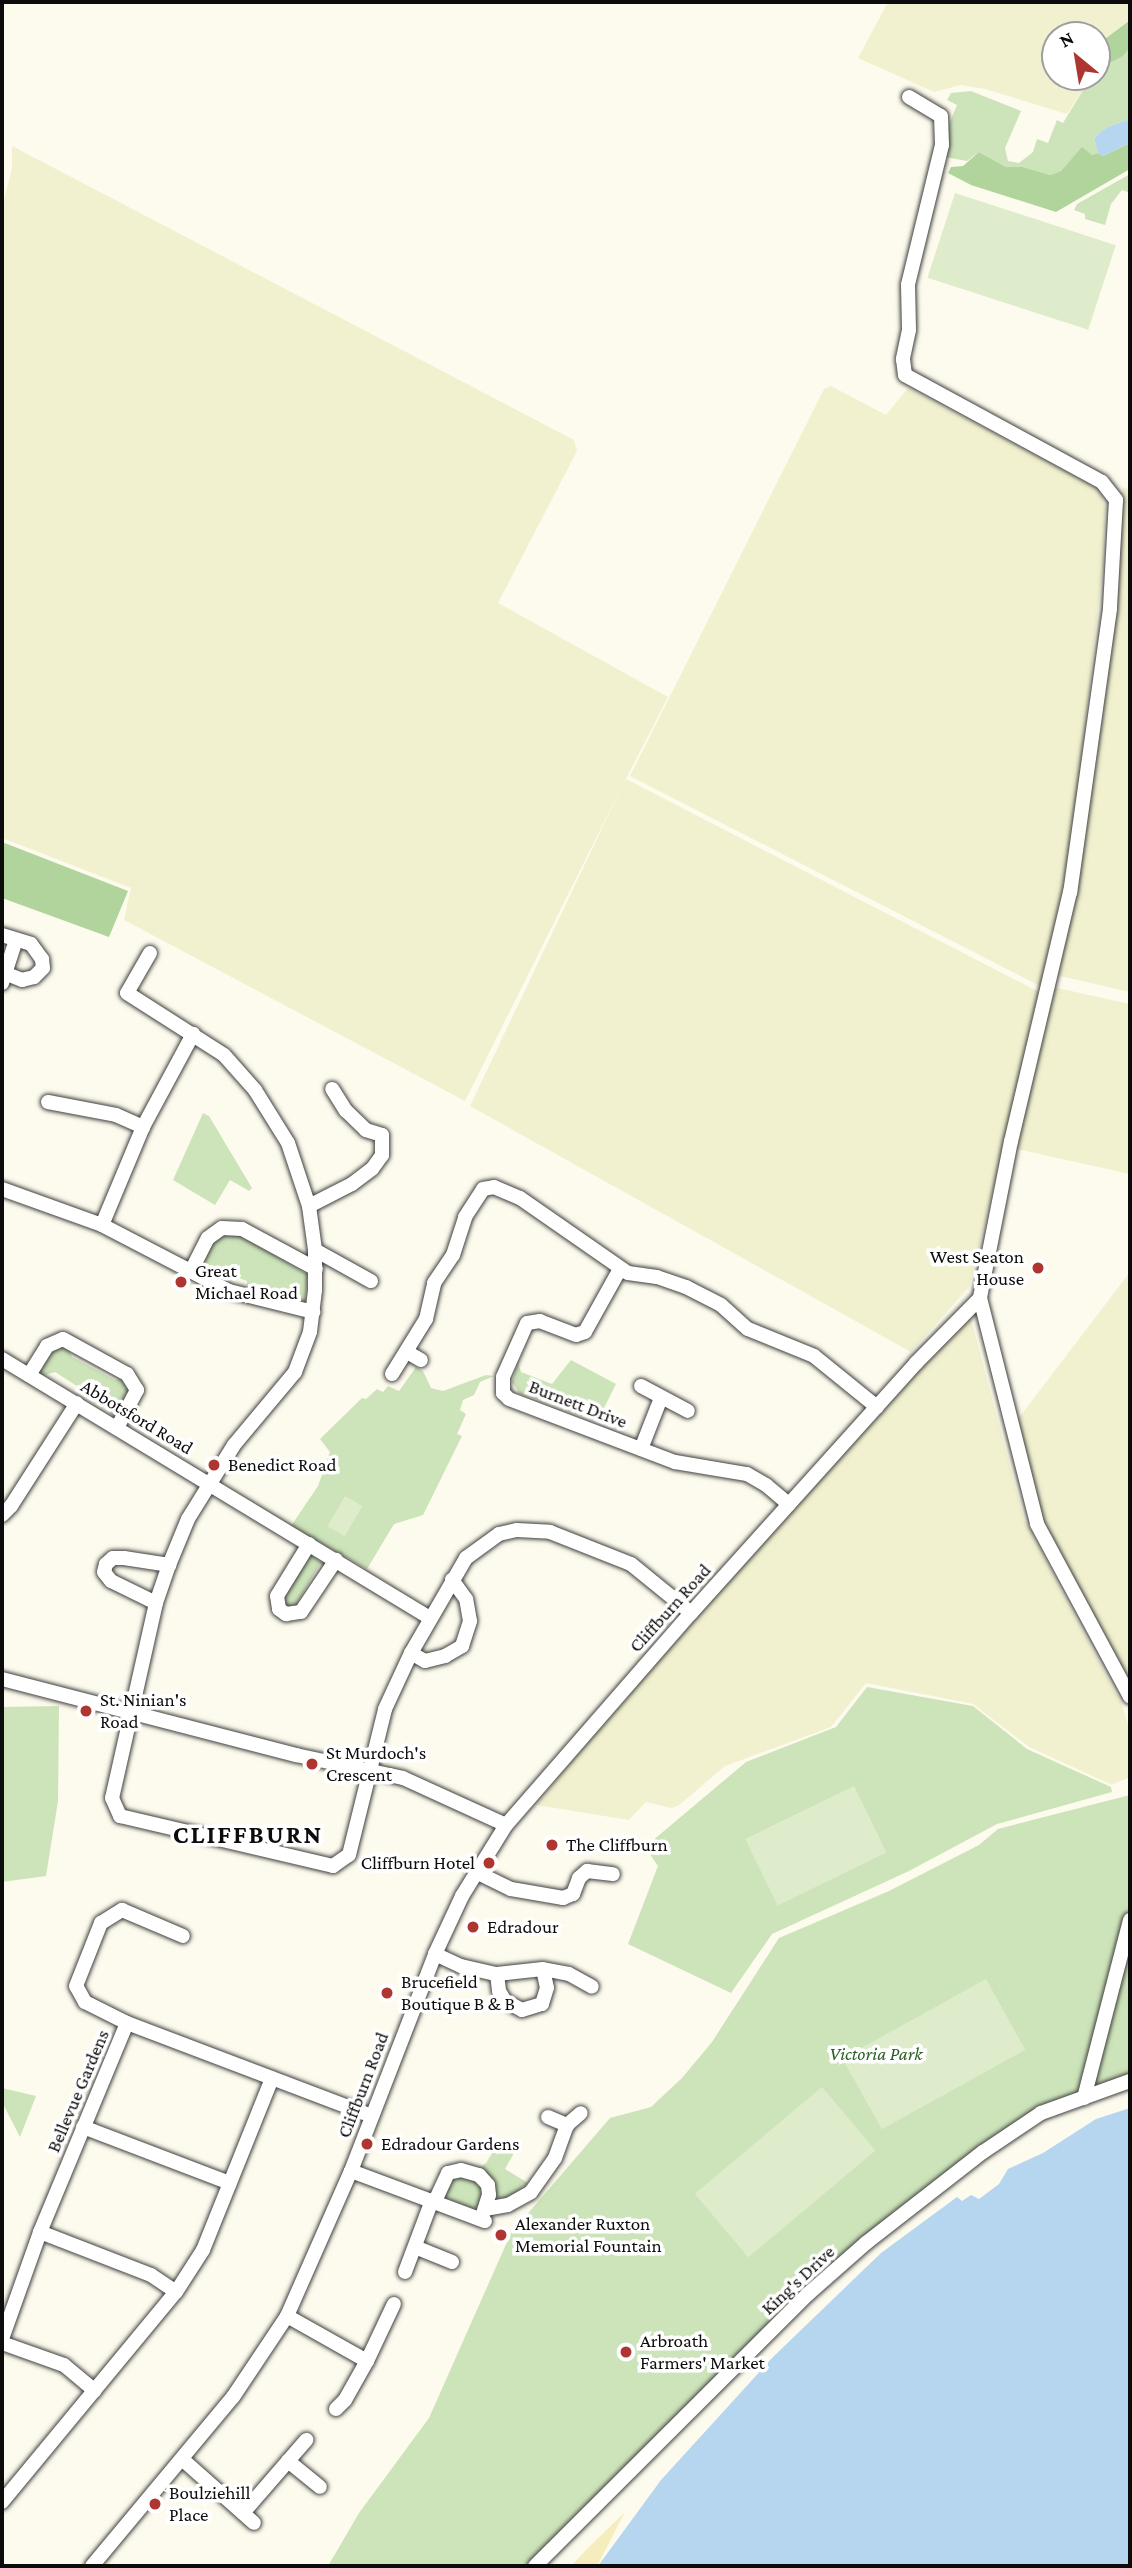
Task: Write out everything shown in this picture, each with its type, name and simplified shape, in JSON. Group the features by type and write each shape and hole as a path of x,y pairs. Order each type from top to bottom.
{"street":[{"path":"909,97 941,116 942,145 908,285 905,375 1102,482 1116,500 1110,609 1070,892 1011,1141 980,1298 1037,1524 1130,1697"},
{"path":"9,937 31,944 39,951 43,968 34,977 3,978 9,937"},
{"path":"150,953 127,993 224,1055 272,1114 288,1143 309,1206 316,1269 308,1340 295,1372 234,1445 209,1483 188,1519 169,1565 156,1603 112,1798 120,1816 333,1867 349,1855 385,1709 411,1653 466,1558 499,1534 517,1530 550,1532 631,1564 691,1613"},
{"path":"102,1225 143,1127 193,1034"},
{"path":"309,1206 352,1184 372,1169 382,1155 382,1135 366,1130 345,1111 332,1089"},
{"path":"48,1102 116,1115 143,1127"},
{"path":"392,1374 426,1318 434,1283 453,1255 466,1217 483,1189 494,1187 520,1198 620,1269 686,1287 721,1305 748,1329 814,1356 877,1407"},
{"path":"2,1189 102,1225 229,1291 313,1312"},
{"path":"191,1271 208,1238 222,1228 242,1229 316,1269"},
{"path":"315,1251 371,1281"},
{"name":"Burnett Drive","path":"620,1269 585,1332 576,1335 540,1321 527,1323 502,1385 503,1393 509,1399 676,1462 747,1474 789,1504"},
{"name":"Cliffburn Road","path":"92,2566 233,2397 287,2316 351,2171 435,1954 476,1872 506,1825 789,1504 980,1298"},
{"path":"29,1375 47,1346 63,1339 127,1374 137,1390 117,1428"},
{"path":"407,1352 421,1360"},
{"name":"Abbotsford Road","path":"2,1359 430,1618"},
{"name":"Burnett Drive","path":"641,1386 688,1411"},
{"name":"Burnett Drive","path":"641,1449 661,1398"},
{"path":"2,1515 11,1506 77,1403"},
{"path":"309,1544 277,1596 279,1609 286,1614 301,1612 336,1560"},
{"path":"156,1603 111,1581 104,1572 106,1564 113,1558 124,1558 169,1565"},
{"path":"411,1653 425,1661 445,1656 461,1646 470,1621 466,1599 452,1580"},
{"path":"2,1679 296,1755 403,1778 506,1825"},
{"path":"476,1872 511,1889 563,1898 573,1894 579,1878 587,1871 613,1874"},
{"path":"127,2023 85,2002 76,1986 100,1923 122,1910 183,1936"},
{"path":"1084,2098 1130,1920"},
{"path":"435,1954 461,1966 497,1975 543,1969 569,1974 592,1987"},
{"path":"497,1975 499,1991 505,2001 522,2010 542,2004 547,1988 543,1969"},
{"name":"Bellevue Gardens","path":"2,2341 40,2232 127,2023 372,2116"},
{"path":"2,2502 176,2292 203,2250 272,2078"},
{"name":"King's Drive","path":"535,2566 808,2294 866,2243 983,2152 1041,2113 1130,2081"},
{"path":"351,2171 484,2216 521,2200 540,2183 555,2158 567,2125 581,2113"},
{"path":"548,2117 567,2125"},
{"path":"83,2127 230,2183"},
{"path":"405,2272 444,2178 461,2170 485,2179 489,2195 484,2216"},
{"path":"40,2232 150,2275 176,2292"},
{"path":"415,2247 452,2262"},
{"path":"336,2409 345,2400 367,2361 394,2304"},
{"path":"287,2316 367,2361"},
{"path":"2,2341 64,2365 95,2390"},
{"path":"182,2459 249,2519 288,2461 306,2440"},
{"path":"288,2461 320,2487"}],"green space":[{"path":"888,2 1130,2 1130,19 1111,34 1111,21 1041,21 1041,91 1082,91 1067,114 985,89 961,85 934,92 858,58"},
{"path":"1130,20 1130,48 1122,57 1111,62 1111,34"},
{"path":"1130,48 1130,119 1107,127 1094,138 1098,153 1092,155 1082,148 1061,171 1050,175 1023,167 1006,167 979,152 967,161 945,157 945,134 957,105 947,100 951,93 971,91 1021,111 1005,148 1008,161 1019,163 1033,152 1037,139 1048,143 1057,120 1063,123 1082,91 1111,91 1111,62 1122,57"},
{"path":"1130,143 1130,169 1056,212 971,185 948,173 951,167 963,166 979,152 1006,167 1023,167 1050,175 1061,171 1082,147 1092,155 1098,153 1103,156"},
{"path":"12,146 574,440 577,451 498,603 668,697 626,779 1041,993 969,1287 911,1352 470,1106 624,782 465,1101 124,920 131,888 2,838 2,207 12,168"},
{"path":"1130,174 1130,193 1122,190 1111,204 1105,225 1085,219 1085,214 1074,210 1077,204"},
{"path":"955,193 1116,245 1088,330 927,278"},
{"path":"831,386 886,415 908,388 1099,489 1105,507 1103,564 1071,853 1040,986 630,776 824,389"},
{"path":"1123,487 1130,490 1130,992 1056,975 1117,606"},
{"path":"2,842 128,891 109,937 2,898"},
{"path":"1053,987 1130,1004 1130,1174 1017,1149"},
{"path":"203,1113 209,1116 252,1188 249,1191 230,1180 215,1205 173,1180"},
{"path":"233,1231 308,1275 305,1301 301,1303 247,1290 247,1281 228,1274 220,1278 203,1270 200,1265 209,1240"},
{"path":"1130,1272 1130,1685 1043,1523 1018,1419"},
{"path":"969,1311 1024,1519 1122,1705 1130,1731 1130,1777 1112,1785 1029,1747 973,1704 866,1683 831,1727 725,1766 678,1806 671,1808 646,1802 629,1820 536,1805 643,1674"},
{"path":"66,1343 72,1357 115,1380 124,1378 129,1393 116,1417 110,1414 108,1406 55,1372 42,1376 38,1373 45,1353"},
{"path":"571,1360 616,1384 597,1422 519,1393 512,1382 518,1362 521,1372 552,1384"},
{"path":"416,1367 423,1371 431,1388 443,1391 486,1375 494,1376 480,1382 474,1395 463,1400 460,1410 466,1414 457,1434 462,1436 423,1515 394,1524 367,1569 291,1526 318,1486 330,1452 320,1439 362,1398 366,1399 377,1389 383,1392 388,1386 399,1391"},
{"path":"345,1496 362,1506 345,1536 327,1526"},
{"path":"309,1554 329,1567 328,1569 320,1564 297,1603 304,1608 292,1611 283,1604 285,1594"},
{"path":"867,1687 973,1706 1027,1749 1111,1787 1112,1792 997,1824 909,1871 772,1934 731,1993 628,1944 658,1866 645,1847 746,1762 836,1727"},
{"path":"59,1706 58,1801 46,1876 2,1882 2,1707"},
{"path":"854,1786 886,1853 778,1906 745,1839"},
{"name":"Victoria Park","path":"1130,1795 1130,2085 1041,2113 808,2294 540,2566 328,2566 359,2513 429,2418 511,2233 610,2118 651,2107 682,2078 712,2042 779,1938 889,1891 979,1845 998,1829"},
{"path":"986,1979 1025,2050 882,2129 843,2059"},
{"path":"822,2087 875,2151 748,2257 695,2194"},
{"path":"2,2088 36,2096 20,2137 2,2102"},
{"path":"505,2139 519,2144 505,2169 528,2183 513,2195 501,2199 496,2196 492,2179 479,2168 486,2163 499,2142"},
{"path":"457,2174 483,2183 482,2202 474,2209 446,2198 445,2184"}],"sand":[{"path":"625,2512 597,2566 571,2566 586,2550"}],"water":[{"path":"1130,119 1130,143 1103,156 1098,153 1094,138 1107,127"},
{"path":"1130,2108 1130,2566 598,2566 661,2480 773,2357 881,2253 957,2197 962,2201 971,2195 979,2199 999,2184 1008,2169 1043,2153 1096,2119"}],"place":[{"name":"West Seaton House","path":"1038,1268"},
{"name":"Great Michael Road","path":"181,1282"},
{"name":"Benedict Road","path":"214,1465"},
{"name":"St. Ninian's Road","path":"86,1711"},
{"name":"St Murdoch's Crescent","path":"312,1764"},
{"name":"The Cliffburn","path":"552,1845"},
{"name":"Cliffburn Hotel","path":"489,1863"},
{"name":"Edradour","path":"473,1927"},
{"name":"Brucefield Boutique B & B","path":"387,1993"},
{"name":"Edradour Gardens","path":"367,2144"},
{"name":"Alexander Ruxton Memorial Fountain","path":"501,2235"},
{"name":"Arbroath Farmers' Market","path":"626,2352"},
{"name":"Boulziehill Place","path":"155,2504"}],"district":[{"name":"CLIFFBURN","path":"248,1835"}]}
